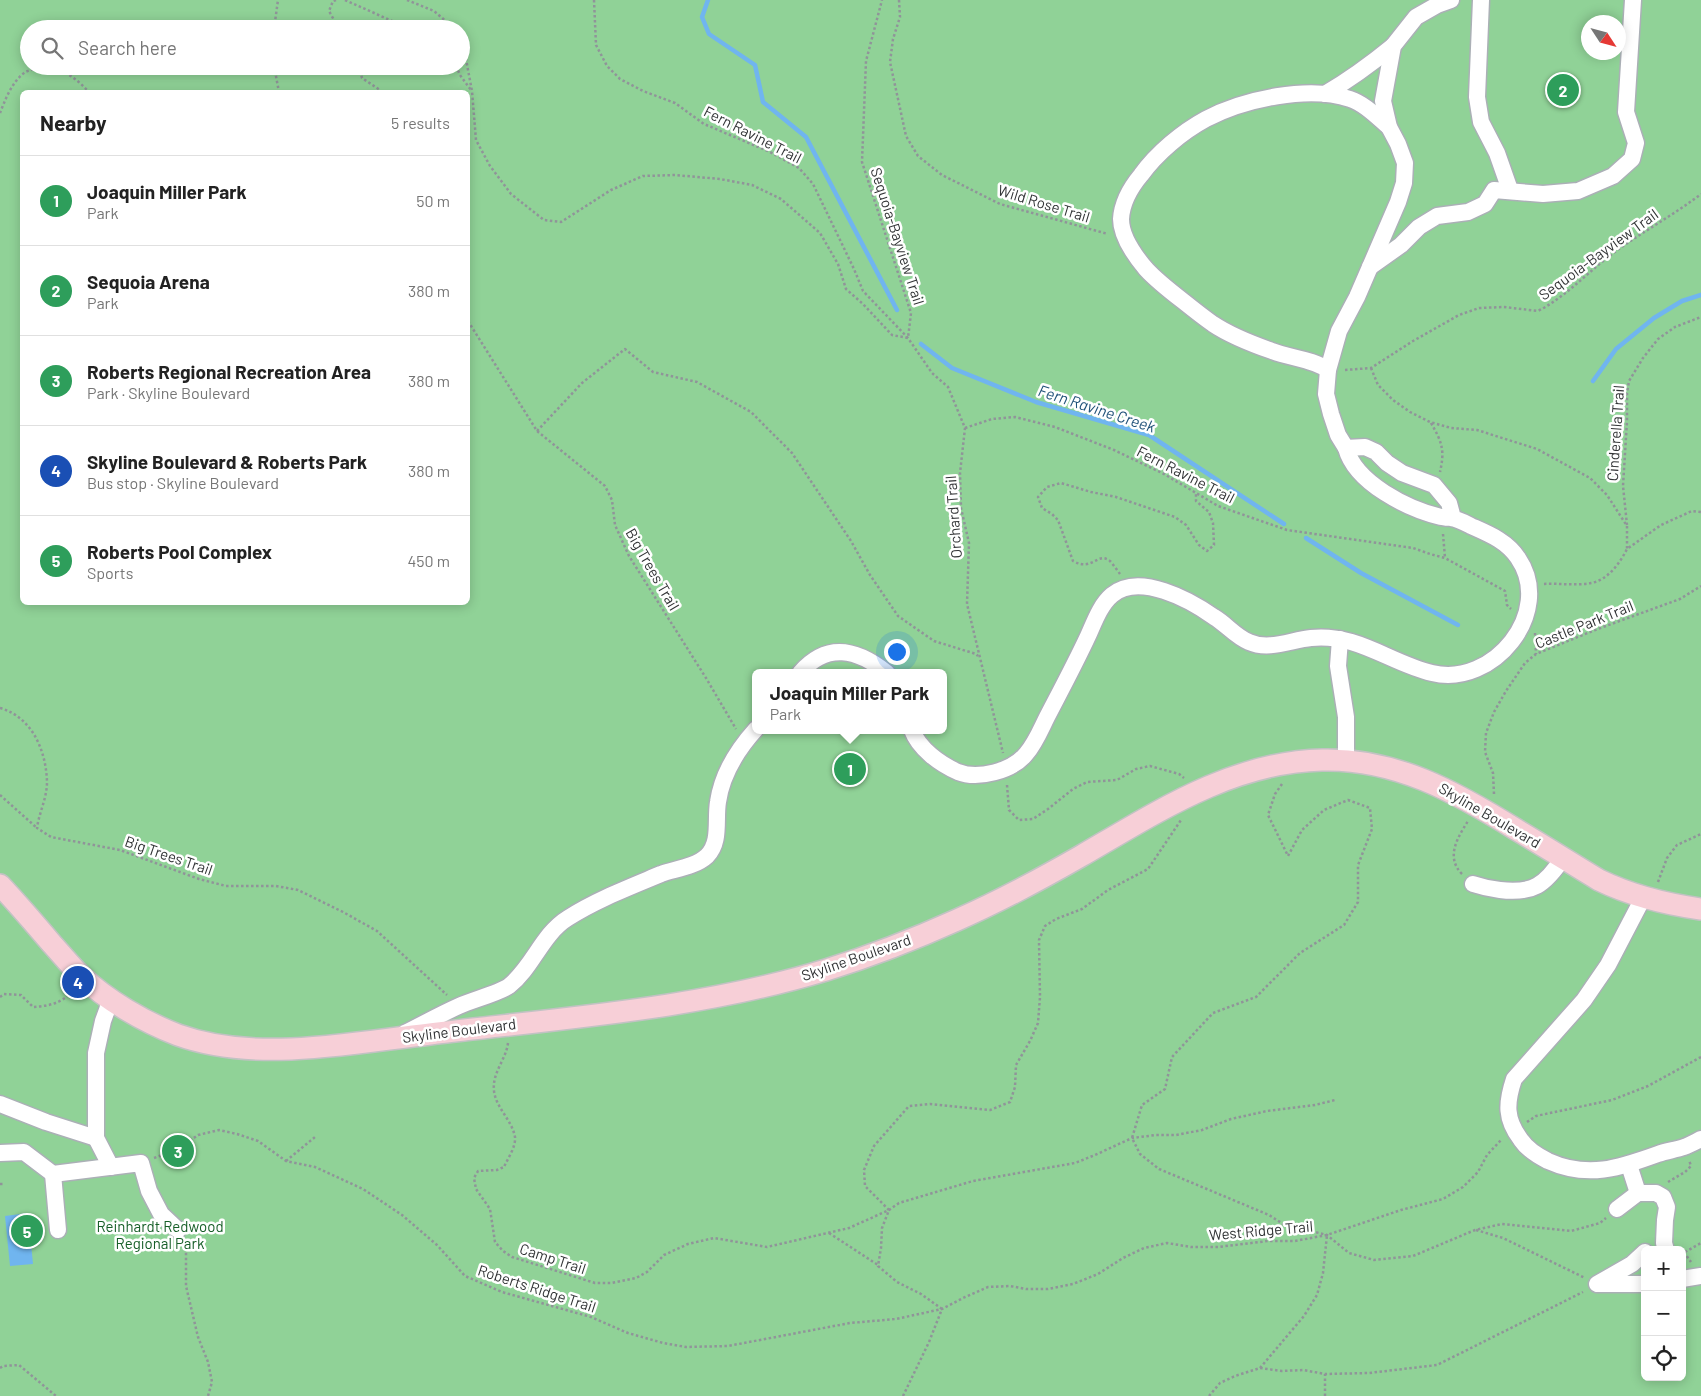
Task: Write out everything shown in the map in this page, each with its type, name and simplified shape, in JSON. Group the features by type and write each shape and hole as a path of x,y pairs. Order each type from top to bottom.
{"main road":[{"name":"Skyline Boulevard","path":"0,885 82,977 111,999 133,1013 176,1034 202,1042 248,1048 314,1046 617,1013 702,999 788,980 861,958 958,919 1052,872 1172,803 1200,790 1253,771 1298,762 1346,760 1398,770 1422,778 1478,805 1598,880 1619,890 1672,905 1701,909"}],"lane":[{"path":"1325,94 1344,83 1393,46 1416,17 1437,5 1451,0"},
{"path":"1481,0 1477,97 1481,122 1497,153 1510,190"},
{"path":"1370,267 1401,245 1420,227 1437,216 1468,212 1484,204 1494,190 1543,194 1578,191 1613,176 1632,159 1636,143 1626,112 1633,0"},
{"path":"914,734 927,752 949,768 967,775 989,774 1007,768 1026,755 1072,669 1099,612 1112,595 1127,588 1148,586 1185,600 1214,616 1249,643 1265,645 1288,644 1311,638 1340,639 1367,646 1412,667 1435,674 1470,672 1498,657 1515,637 1525,618 1530,602 1530,586 1526,571 1518,557 1508,545 1493,536 1448,518 1423,511 1388,495 1370,482 1349,458 1346,448 1338,435 1326,394 1328,370 1339,331 1357,297 1398,202 1404,183 1405,163 1389,127 1383,101 1393,46"},
{"path":"1328,370 1320,364 1252,344 1214,324 1162,286 1146,269 1126,239 1121,219 1128,192 1152,160 1184,133 1207,118 1247,103 1286,94 1325,94 1350,99 1369,109 1389,127"},
{"path":"1346,448 1366,447 1376,452 1387,463 1402,473 1434,485 1449,503 1448,518"},
{"path":"1340,639 1338,666 1346,717 1346,760"},
{"path":"803,669 823,654 842,652 875,663 882,669"},
{"path":"398,1037 459,1006 508,986 526,967 554,928 568,918 615,894 662,874 689,866 706,856 716,841 718,801 728,770 744,743 752,734"},
{"path":"1473,884 1483,888 1517,892 1533,888 1544,882 1556,870 1563,858"},
{"path":"1643,898 1608,965 1584,1000 1514,1079 1508,1096 1508,1114 1514,1131 1525,1146 1560,1166 1581,1171 1604,1170 1629,1165 1701,1140"},
{"path":"111,999 103,1020 96,1053 96,1138 111,1167"},
{"path":"0,1104 46,1122 96,1138"},
{"path":"0,1153 24,1152 53,1174 141,1163 149,1191 161,1214 178,1230"},
{"path":"1629,1165 1638,1193"},
{"path":"53,1174 58,1230"},
{"path":"1617,1209 1638,1193 1656,1193 1663,1197 1667,1207 1665,1246"},
{"path":"1649,1246 1665,1220"},
{"path":"1597,1284 1632,1264 1641,1256"},
{"path":"1686,1277 1698,1272"},
{"path":"1597,1284 1641,1284"}],"path":[{"path":"275,20 278,0"},
{"path":"334,20 329,11 333,1 336,0"},
{"path":"345,0 390,20"},
{"path":"407,0 434,11 444,20"},
{"name":"Fern Ravine Trail","path":"594,0 596,45 607,66 620,79 643,91 675,103 704,124 770,152 799,168 813,184 863,291 908,338"},
{"name":"Sequoia-Bayview Trail","path":"882,0 866,61 862,162 911,313 908,338"},
{"name":"Wild Rose Trail","path":"899,0 900,16 893,39 890,62 906,136 918,156 942,175 1000,204 1126,239"},
{"path":"0,113 14,84 22,75"},
{"path":"69,75 87,90"},
{"path":"276,75 280,90"},
{"path":"361,75 362,78 380,90"},
{"path":"460,75 472,91"},
{"path":"469,75 476,140 490,166 511,194 544,220 561,222 611,190 643,176 675,175 720,179 752,185 781,199 820,233 838,264 846,290 863,304 892,335 908,338"},
{"name":"Sequoia-Bayview Trail","path":"1371,368 1459,315 1479,308 1504,307 1538,312 1571,290 1608,257 1686,206 1701,194"},
{"name":"Cinderella Trail","path":"1627,526 1623,486 1629,381 1643,358 1658,340 1675,327 1701,317"},
{"name":"Big Trees Trail","path":"470,327 481,340 537,431 605,486 612,500 615,525 629,556 706,678 744,743"},
{"name":"Orchard Trail","path":"908,338 932,373 948,387 964,428 960,472 961,508 969,543 967,604 1007,768 1009,810 1019,820 1033,819 1048,810 1073,789 1088,782 1117,780 1136,770 1150,766 1179,774 1200,790"},
{"path":"537,431 582,383 624,349 653,372 697,382 751,412 792,453 898,616 934,641 976,654 979,657"},
{"path":"1328,370 1371,368 1378,385 1393,400 1410,412 1430,422 1452,428 1477,430 1537,449 1590,478 1607,495 1627,526 1627,549 1620,563 1592,583 1530,586"},
{"name":"Fern Ravine Trail","path":"964,428 992,419 1015,417 1055,427 1114,450 1148,466 1218,506 1287,530 1413,548 1445,558 1505,591 1507,605 1525,618"},
{"path":"1430,422 1441,440 1443,456 1440,473 1434,485"},
{"path":"1127,588 1120,573 1109,560 1103,558 1096,560 1090,565 1081,566 1073,561 1058,520 1042,508 1038,497 1047,487 1061,483 1116,497 1175,517 1186,526 1199,546 1207,551 1214,545 1213,523 1209,512 1196,501 1196,493"},
{"path":"1627,549 1661,525 1692,511 1701,512"},
{"path":"1445,558 1448,518"},
{"name":"Castle Park Trail","path":"1501,799 1494,794 1493,773 1485,752 1486,733 1494,712 1525,663 1536,654 1680,599 1701,586"},
{"path":"0,708 9,710 24,720 36,736 42,755 47,782 45,799 39,814 37,828"},
{"path":"1298,762 1275,794 1268,815 1288,856 1302,830 1324,810 1348,800 1370,808 1372,829 1358,865 1358,902 1344,925 1300,953 1256,997 1213,1014 1172,1057 1165,1089 1142,1105 1132,1138 1140,1154 1159,1169 1269,1214 1283,1224 1327,1235 1349,1253 1374,1260 1413,1256 1475,1230 1502,1224 1572,1231 1600,1223 1617,1209"},
{"name":"Big Trees Trail","path":"0,796 37,828 51,837 120,850 199,879 226,886 276,886 298,890 377,931 459,1006"},
{"path":"889,1210 865,1186 864,1170 874,1146 909,1106 930,1104 990,1110 1010,1102 1015,1087 1016,1065 1038,1024 1040,997 1039,940 1045,926 1056,919 1082,909 1108,890 1148,869 1184,815"},
{"path":"1473,884 1456,868 1453,848 1459,834 1469,820 1476,824"},
{"path":"1643,898 1656,886 1667,858 1677,845 1701,834"},
{"path":"0,997 4,994 21,995 33,1007 50,1006 68,997 82,977"},
{"name":"Camp Trail","path":"510,1024 507,1052 494,1078 494,1092 497,1103 515,1138 513,1148 504,1167 497,1170 478,1171 474,1178 476,1190 490,1209 495,1242 512,1257 594,1283 611,1283 636,1278 647,1272 664,1255 688,1244 714,1238 767,1247 830,1233"},
{"name":"West Ridge Trail","path":"942,1309 988,1287 1010,1286 1026,1289 1048,1289 1072,1284 1098,1274 1122,1258 1144,1248 1160,1244 1218,1247 1268,1241 1295,1241 1327,1235 1400,1210 1443,1199 1478,1172 1497,1142 1536,1116 1612,1100 1648,1086 1701,1057"},
{"path":"830,1233 848,1228 889,1210 898,1203 973,1181 1075,1163 1132,1138 1176,1135 1202,1130 1231,1119 1266,1111 1315,1106 1335,1100"},
{"name":"Roberts Ridge Trail","path":"141,1163 178,1149 198,1135 219,1130 258,1141 286,1161 315,1168 363,1189 402,1215 438,1245 465,1276 502,1292 591,1317 628,1333 663,1343 686,1347 728,1346 850,1324 896,1320 942,1309"},
{"path":"286,1161 315,1137"},
{"path":"1656,1193 1660,1187 1685,1172 1691,1166 1684,1147"},
{"path":"878,1266 882,1228 889,1210"},
{"path":"178,1230 186,1249 186,1286 191,1309 198,1337 208,1362 212,1382 208,1396"},
{"path":"1475,1230 1503,1238 1597,1284"},
{"path":"830,1233 878,1266 897,1282 921,1294 942,1309 929,1342 902,1396"},
{"path":"1260,1368 1304,1316 1317,1295 1323,1273 1327,1235"},
{"path":"1686,1251 1701,1243"},
{"path":"1665,1246 1678,1244 1680,1246"},
{"path":"1686,1254 1698,1272"},
{"path":"1209,1396 1220,1384 1235,1376 1260,1368 1282,1371 1303,1370 1325,1374 1369,1373 1436,1365 1597,1284"},
{"path":"0,1368 3,1366 19,1365 56,1396"},
{"path":"1325,1374 1325,1396"}],"green space":[{"name":"Reinhardt Redwood Regional Park","path":"0,0 1701,0 1701,1396 0,1396"}],"water":[{"path":"28,1213 33,1264 10,1266 5,1216"}],"waterway":[{"name":"Fern Ravine Creek","path":"708,0 702,17 709,34 755,65 763,102 806,137 897,310"},
{"path":"1593,381 1616,349 1654,318 1682,301 1701,295"},
{"name":"Fern Ravine Creek","path":"921,344 952,368 1036,402 1149,435 1284,524"},
{"name":"Fern Ravine Creek","path":"1306,538 1361,573 1458,625"}],"place":[{"name":"Sequoia Arena","path":"1563,90"},
{"name":"Joaquin Miller Park","path":"850,769"},
{"name":"Skyline Boulevard & Roberts Park","path":"78,982"},
{"name":"Roberts Regional Recreation Area","path":"178,1151"},
{"name":"Roberts Pool Complex","path":"27,1231"}]}
